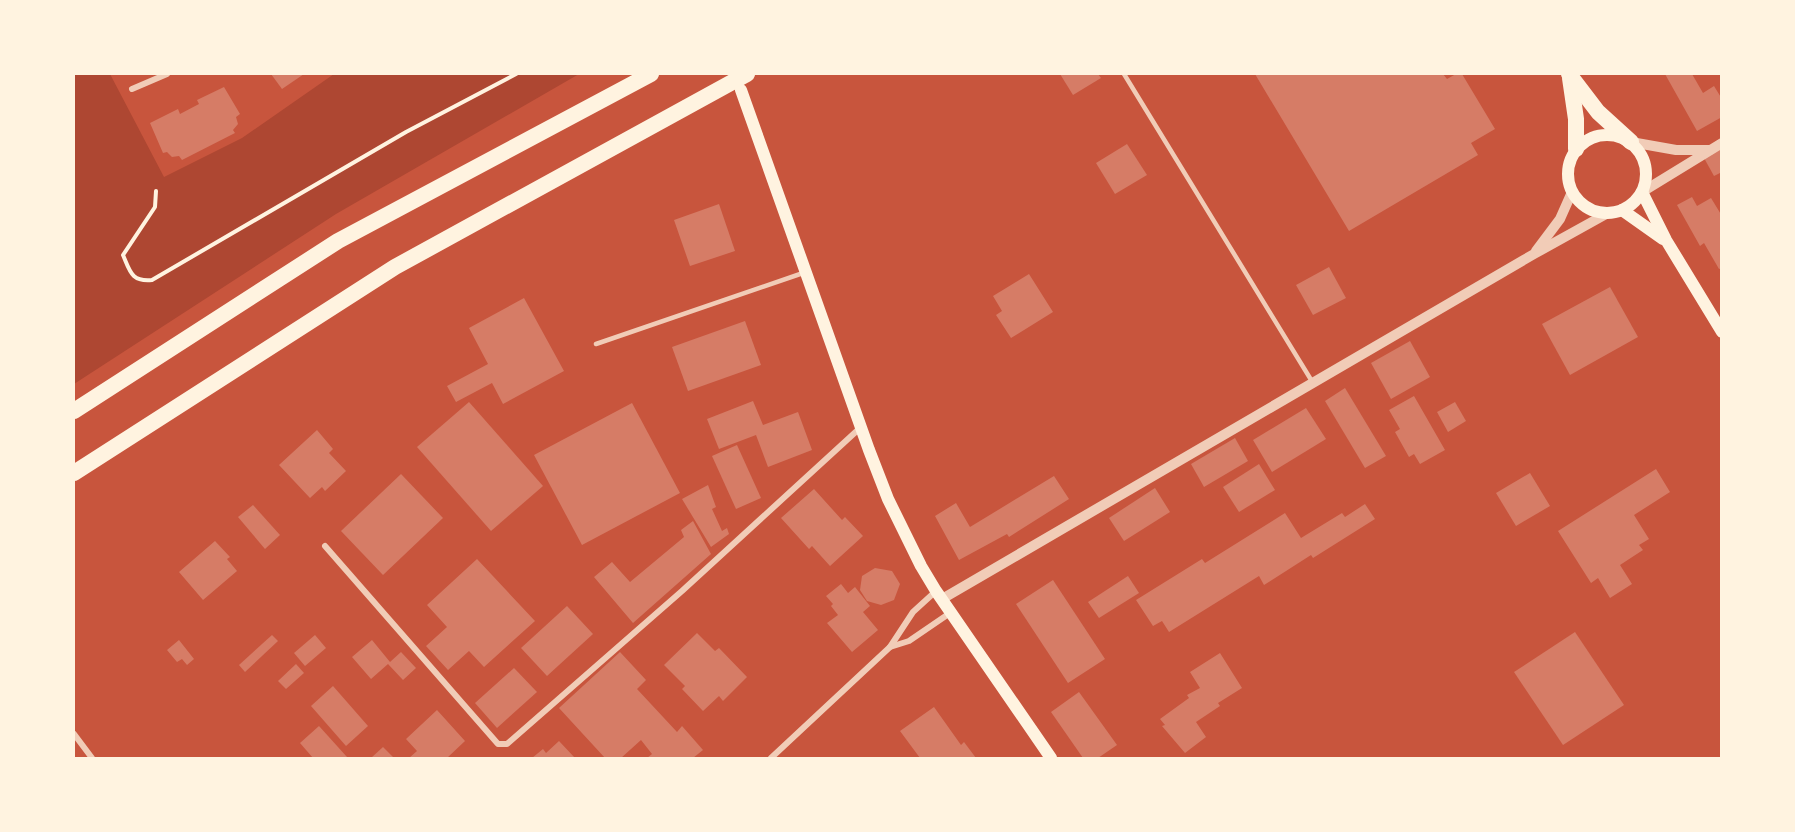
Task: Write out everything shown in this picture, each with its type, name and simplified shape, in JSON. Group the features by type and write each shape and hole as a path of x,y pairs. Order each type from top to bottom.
{"highway":[{"path":"74,411 338,241 651,74"},
{"path":"74,473 395,267 747,74"},
{"path":"1570,74 1598,112 1631,142"},
{"path":"1570,74 1576,119 1576,149"}],"main road":[{"path":"741,90 888,499 921,566 950,613 1051,759"},
{"path":"1602,134 1612,134 1631,142 1639,150 1644,160 1646,182 1642,192 1634,203 1622,210 1608,213 1587,208 1572,192 1568,181 1570,159 1576,149 1592,136 1602,134"},
{"path":"1642,192 1666,240 1722,332"},
{"path":"1622,210 1666,240"}],"street":[{"path":"132,89 167,74"},
{"path":"1631,142 1676,150 1710,150"},
{"path":"1642,192 1722,143"},
{"path":"1534,254 1560,219 1572,192"},
{"path":"771,759 890,647 913,612 939,595 1608,213"},
{"path":"325,546 498,744 507,744 682,591 861,427"},
{"path":"890,647 909,641 950,613"},
{"path":"74,734 92,759"}],"lane":[{"path":"1124,74 1313,383"},
{"path":"596,345 806,272"}],"path":[{"path":"156,191 155,207 123,255 132,274 142,281 152,280 406,132 516,74"}],"shaded area":[{"path":"74,74 110,74 164,177 242,138 334,74 579,74 336,214 74,384"}],"building":[{"path":"271,74 304,74 282,89"},
{"path":"1060,74 1098,74 1101,78 1073,95"},
{"path":"1255,74 1443,74 1447,79 1456,74 1462,74 1495,129 1471,143 1478,155 1349,231"},
{"path":"1665,74 1692,74 1703,93 1714,86 1722,99 1722,117 1697,131"},
{"path":"224,87 240,114 236,117 238,124 233,130 235,133 182,160 179,156 172,157 167,152 163,153 150,123 178,109 180,114 199,104 197,100"},
{"path":"1127,144 1147,175 1115,194 1096,163"},
{"path":"1722,148 1722,172 1714,176 1704,158"},
{"path":"1692,197 1697,206 1711,198 1722,216 1722,268 1719,269 1704,243 1700,246 1677,205"},
{"path":"719,204 735,251 690,266 674,220"},
{"path":"1329,267 1346,298 1313,315 1296,285"},
{"path":"1029,274 1053,312 1011,338 996,315 1002,311 993,296"},
{"path":"1610,287 1638,337 1570,375 1542,324"},
{"path":"524,298 564,371 503,404 492,383 456,402 447,386 488,364 469,328"},
{"path":"745,321 761,365 688,391 672,347"},
{"path":"1410,341 1430,377 1391,399 1371,363"},
{"path":"1345,388 1386,456 1365,468 1325,401"},
{"path":"1414,396 1445,450 1420,464 1414,454 1409,457 1395,432 1400,429 1389,410"},
{"path":"753,401 763,425 798,412 812,450 768,467 756,435 719,449 707,419"},
{"path":"469,402 543,486 491,531 417,447"},
{"path":"1455,402 1466,421 1448,432 1437,412"},
{"path":"632,403 680,493 582,545 534,455"},
{"path":"1306,408 1326,439 1272,472 1253,440"},
{"path":"317,430 333,449 329,453 346,471 325,491 322,487 310,498 279,465"},
{"path":"1235,438 1248,461 1204,487 1191,464"},
{"path":"737,445 761,498 736,509 712,456"},
{"path":"1259,464 1275,490 1239,512 1223,487"},
{"path":"1656,469 1670,492 1634,515 1649,539 1639,545 1643,550 1620,565 1632,584 1610,598 1598,578 1591,583 1558,531"},
{"path":"1530,473 1550,506 1516,526 1496,493"},
{"path":"401,474 443,518 383,575 341,531"},
{"path":"1054,476 1069,499 1009,537 1007,534 959,560 935,516 956,503 970,527"},
{"path":"708,485 716,507 712,509 722,531 727,528 729,534 711,547 682,499"},
{"path":"1155,488 1170,512 1124,541 1109,518"},
{"path":"814,489 842,520 845,517 863,536 830,566 812,546 809,549 781,518"},
{"path":"1365,504 1375,519 1313,558 1311,555 1264,585 1259,576 1169,632 1162,621 1153,626 1136,600 1202,559 1205,563 1285,513 1301,538 1342,513 1345,517"},
{"path":"253,505 280,535 265,549 238,517"},
{"path":"693,521 711,554 633,623 594,577 612,562 630,582 684,537 681,530"},
{"path":"215,541 230,557 227,559 237,571 203,600 179,572"},
{"path":"477,559 535,621 484,667 469,651 448,670 426,646 447,627 427,605"},
{"path":"875,568 892,571 900,584 894,600 881,605 867,601 860,590 862,576"},
{"path":"1128,576 1139,593 1099,618 1088,602"},
{"path":"1053,580 1105,659 1068,683 1016,604"},
{"path":"841,584 848,593 855,587 870,606 863,612 878,630 852,652 827,623 838,615 826,596"},
{"path":"567,606 593,634 547,676 521,648"},
{"path":"1575,632 1624,705 1563,745 1514,672"},
{"path":"697,633 715,651 719,648 747,677 723,701 719,696 703,711 682,689 685,686 664,665"},
{"path":"272,635 278,641 245,672 239,665"},
{"path":"315,635 326,648 305,666 294,653"},
{"path":"179,640 194,659 187,665 182,659 177,662 167,650"},
{"path":"372,640 390,662 401,652 416,668 403,680 388,664 371,679 352,657"},
{"path":"620,652 646,680 637,689 677,732 682,726 703,750 693,758 647,758 652,754 641,740 621,758 605,758 559,708"},
{"path":"1220,653 1242,688 1218,703 1220,706 1196,722 1206,737 1185,753 1162,726 1165,725 1160,719 1189,698 1187,695 1200,688 1190,672"},
{"path":"296,664 304,673 286,689 278,681"},
{"path":"514,668 537,692 497,728 475,703"},
{"path":"333,686 368,726 346,746 311,706"},
{"path":"1079,692 1117,745 1098,758 1083,758 1051,712"},
{"path":"934,707 961,745 964,742 976,758 920,758 900,731"},
{"path":"437,710 465,741 447,758 409,758 417,751 406,739"},
{"path":"319,726 346,758 313,758 300,743"},
{"path":"559,741 575,758 532,758 543,749 546,753"},
{"path":"383,747 394,758 371,758"}]}
